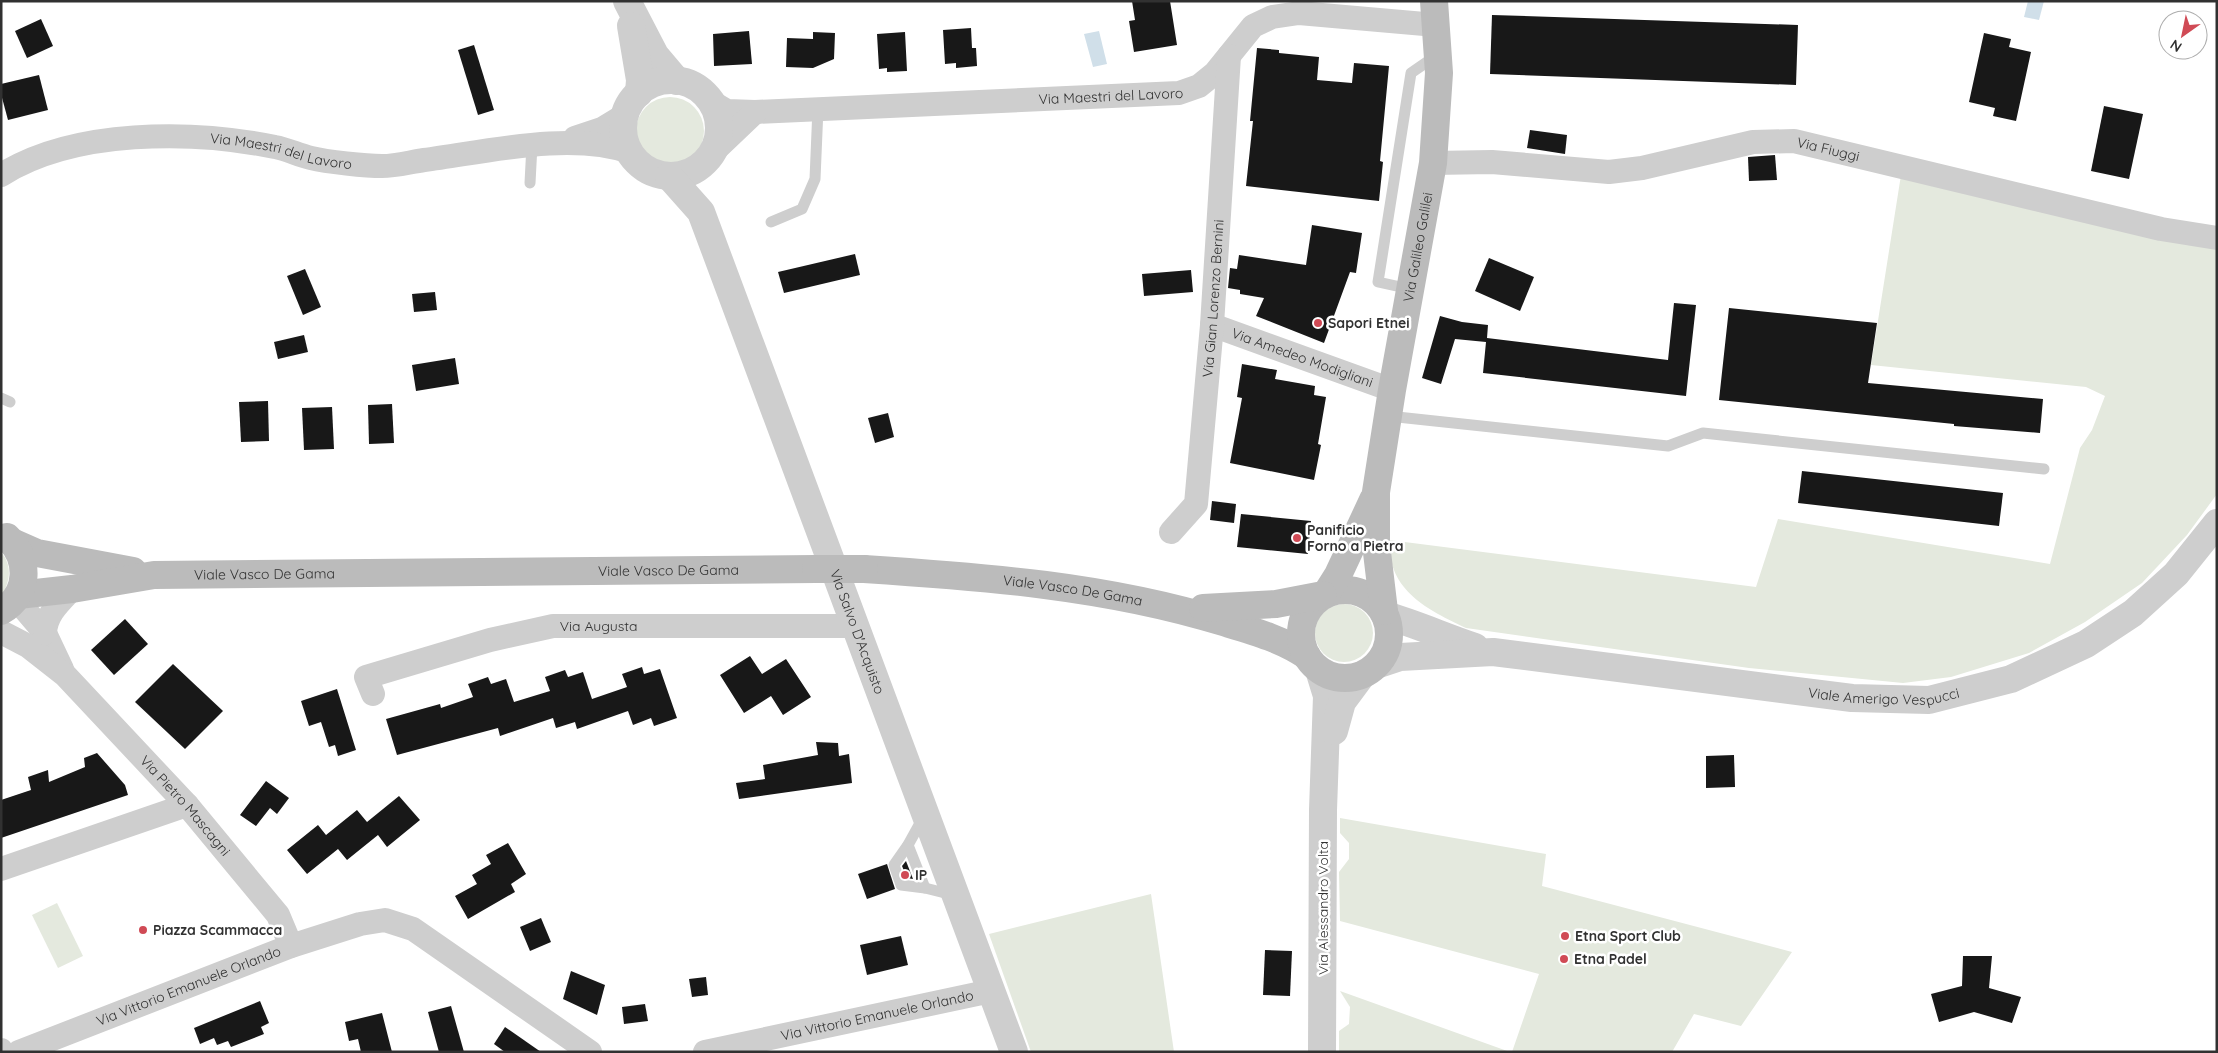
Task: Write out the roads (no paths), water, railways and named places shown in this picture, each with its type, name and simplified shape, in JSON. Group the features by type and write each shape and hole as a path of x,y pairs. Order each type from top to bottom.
{"main road":[{"name":"Via Galileo Galilei","path":"1376,492 1433,163 1439,54 1435,13"},
{"path":"1313,663 1301,634 1306,612 1324,595 1338,575 1376,492"},
{"path":"1181,609 1268,636 1292,646 1313,663 1340,678 1370,669 1389,644 1390,633 1385,613 1376,544 1376,492"},
{"path":"7,537 37,553 154,575"},
{"path":"7,537 18,548 24,564 23,582 12,602"},
{"name":"Viale Vasco De Gama","path":"154,575 864,569 978,576 1054,585 1181,609"},
{"path":"12,602 83,586 154,575"},
{"path":"1181,609 1233,608 1276,604 1345,589 1356,591 1372,599 1385,613"}],"street":[{"path":"628,3 655,55 677,81"},
{"path":"628,3 640,80 624,134 630,152 642,166 650,171 669,176 682,175 694,170 709,158 755,112"},
{"name":"Via Maestri del Lavoro","path":"710,101 728,111 755,112 1179,94 1199,86 1215,73 1253,26 1272,17 1300,12 1435,13"},
{"name":"Via Gian Lorenzo Bernini","path":"1171,532 1196,504 1212,325 1229,56"},
{"path":"566,142 602,129 632,104 650,85 663,81 677,81 690,84 701,91 710,101 717,113 719,126 718,140 709,158 701,212"},
{"name":"Via Maestri del Lavoro","path":"1,174 15,166 60,148 101,141 176,135 250,143 276,147 312,158 382,166 566,142"},
{"name":"Via Fiuggi","path":"1433,163 1492,162 1609,172 1642,168 1753,142 1794,141 2161,229 2217,238"},
{"path":"566,142 611,145 630,152"},
{"path":"669,176 701,212"},
{"name":"Via Salvo D'Acquisto","path":"701,212 1014,1052"},
{"name":"Via Amedeo Modigliani","path":"1212,325 1390,403"},
{"name":"Viale Amerigo Vespucci","path":"1494,652 1852,698 1929,700 2011,679 2086,644 2133,613 2176,574 2217,523"},
{"path":"45,633 46,622 54,608 72,589"},
{"path":"12,602 45,633 65,675"},
{"path":"1385,613 1494,652"},
{"name":"Via Augusta","path":"373,694 366,677 490,640 553,626 854,626"},
{"path":"1,632 28,646 65,675"},
{"path":"1326,764 1342,702 1370,669 1400,657 1494,652"},
{"path":"1313,663 1327,696 1326,764"},
{"name":"Via Pietro Mascagni","path":"65,675 188,804 278,915 291,946"},
{"name":"Via Alessandro Volta","path":"1322,1052 1323,820 1326,764"},
{"path":"1,869 188,804"},
{"name":"Via Vittorio Emanuele Orlando","path":"19,1052 291,946 360,924 385,920 413,929 590,1052"},
{"name":"Via Vittorio Emanuele Orlando","path":"705,1052 991,991"}],"lane":[{"path":"1411,289 1378,282 1411,72 1439,54"},
{"path":"771,222 802,209 815,179 818,108"},
{"path":"530,183 532,146"},
{"path":"1390,403 1668,446 1703,433 2044,469"},
{"path":"926,812 908,845 894,865 901,885 925,888 957,896"},
{"path":"908,845 925,888"}],"place":[{"name":"Sapori Etnei","path":"1318,323"},
{"name":"Panificio Forno a Pietra","path":"1297,538"},
{"name":"IP","path":"905,875"},
{"name":"Piazza Scammacca","path":"143,930"},
{"name":"Etna Sport Club","path":"1565,936"},
{"name":"Etna Padel","path":"1564,959"}]}
